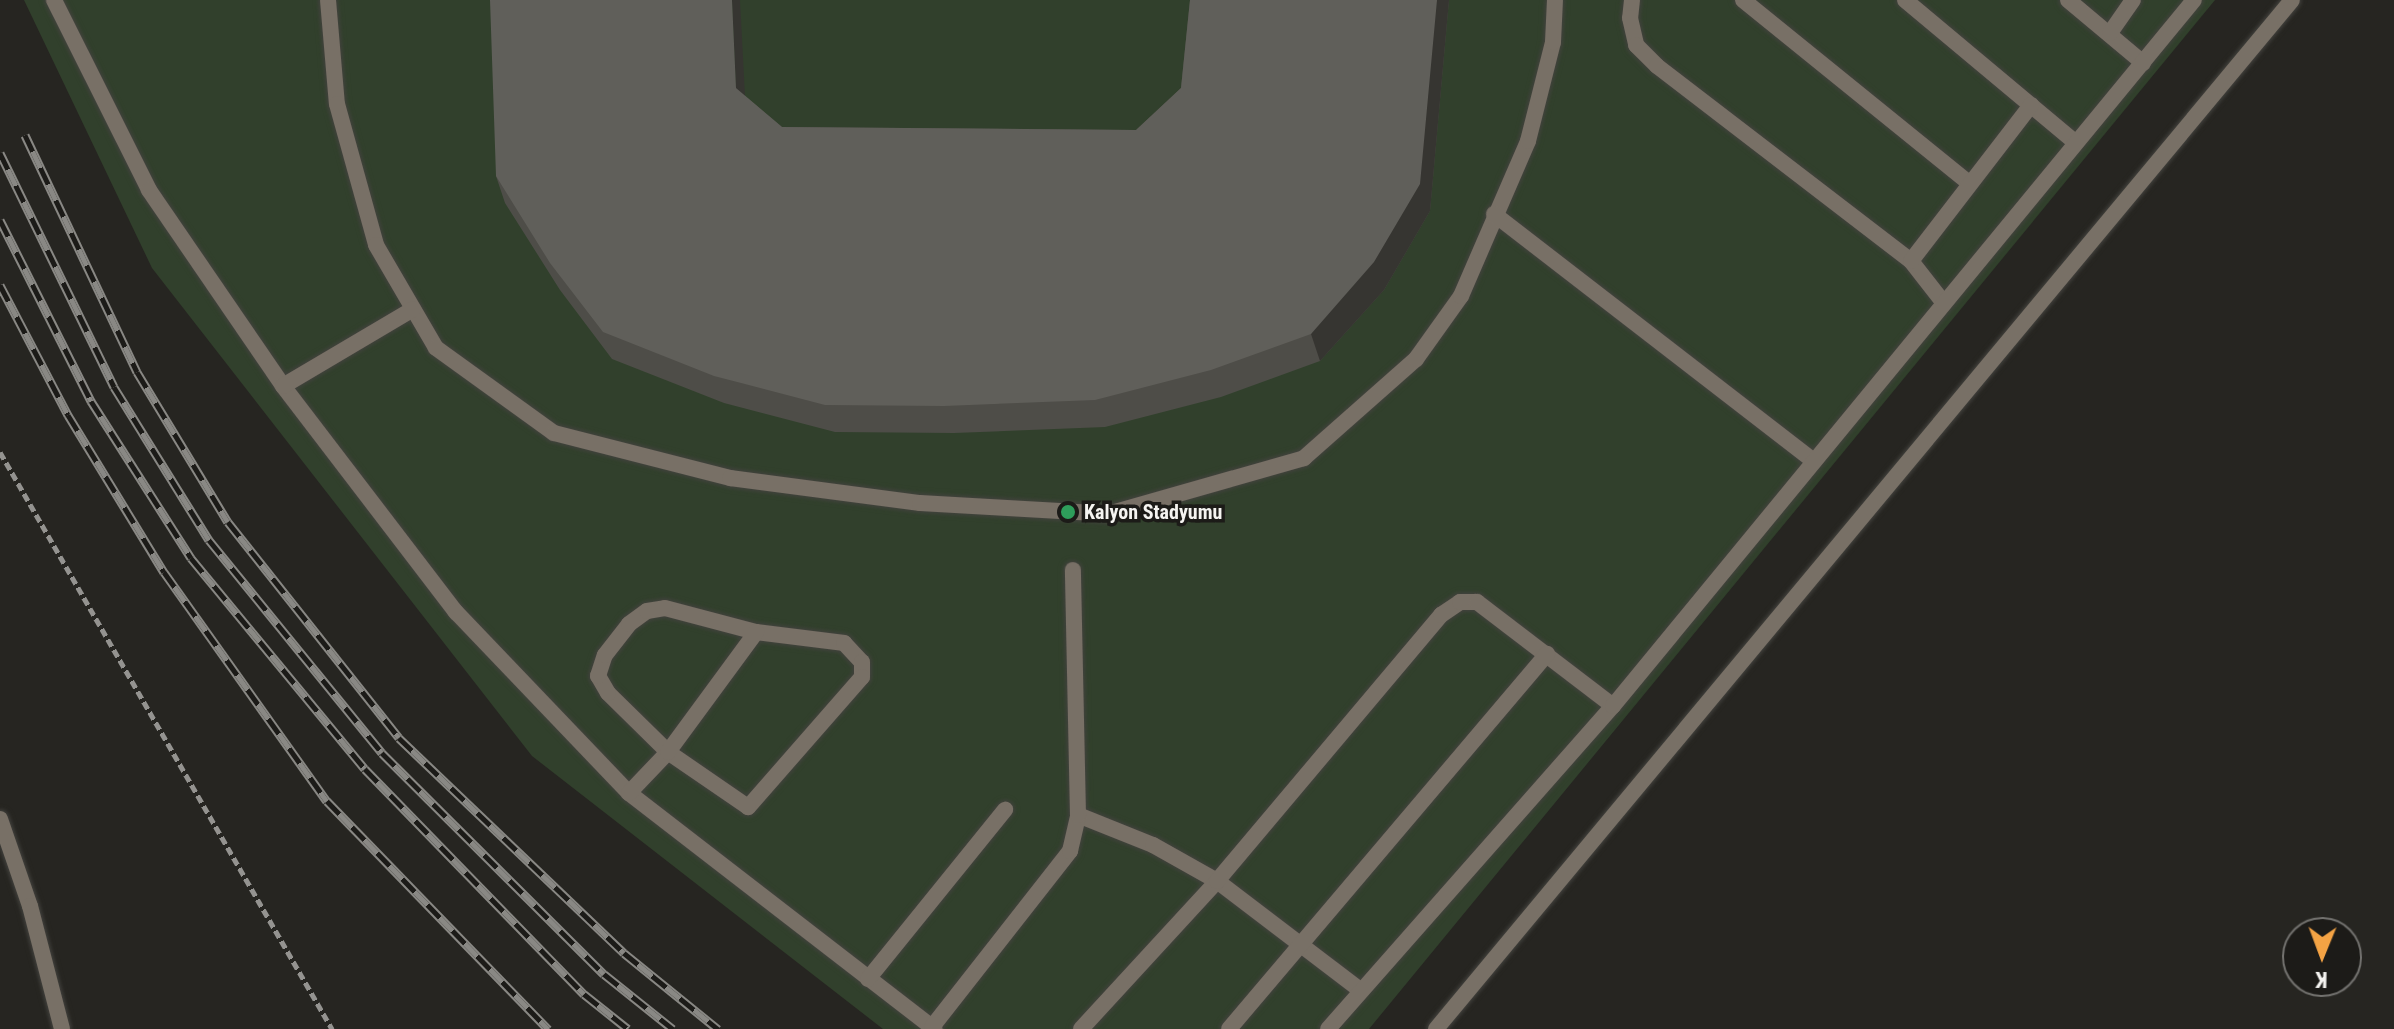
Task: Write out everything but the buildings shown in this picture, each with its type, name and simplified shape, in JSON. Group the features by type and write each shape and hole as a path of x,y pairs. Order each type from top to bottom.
{"street":[{"path":"54,0 149,190 283,386 456,612 629,793 933,1028 1070,851 1078,815 1073,570"},
{"path":"328,0 337,104 376,245 436,348 554,433 730,478 920,503 1108,514 1304,458 1416,359 1461,296 1528,141 1553,42 1555,0"},
{"path":"1632,0 1630,18 1636,45 1657,66 1911,261 1943,302"},
{"path":"1743,0 1969,183"},
{"path":"1905,0 2075,142"},
{"path":"2068,0 2143,63"},
{"path":"2110,33 2133,0"},
{"path":"1328,1029 1613,706 2194,0"},
{"path":"1436,1029 2292,0"},
{"path":"1911,261 2031,105"},
{"path":"1494,214 1814,461"},
{"path":"283,386 413,309"},
{"path":"1081,1029 1217,881 1441,615 1460,602 1477,602 1613,706"},
{"path":"665,608 756,632 844,643 862,662 862,677 748,807 668,752 608,693 598,676 605,655 629,624 647,611 665,608"},
{"path":"629,793 668,752 756,632"},
{"path":"1229,1029 1547,654"},
{"path":"868,979 1005,810"},
{"path":"1078,815 1153,845 1217,881 1360,990"},
{"path":"0,819 30,906 62,1029"}],"path":[{"path":"0,452 332,1029"}],"green space":[{"name":"Kalyon Stadyumu","path":"24,0 2215,0 1369,1029 883,1029 532,756 152,268"}],"railway":[{"path":"25,135 137,372 228,522 399,738 624,953 718,1029"},
{"path":"0,153 114,387 209,540 382,753 604,974 673,1029"},
{"path":"0,220 91,401 191,558 365,769 584,994 628,1029"},
{"path":"0,285 68,415 164,572 327,801 548,1029"}],"place":[{"name":"Kalyon Stadyumu","path":"1068,512"}]}
